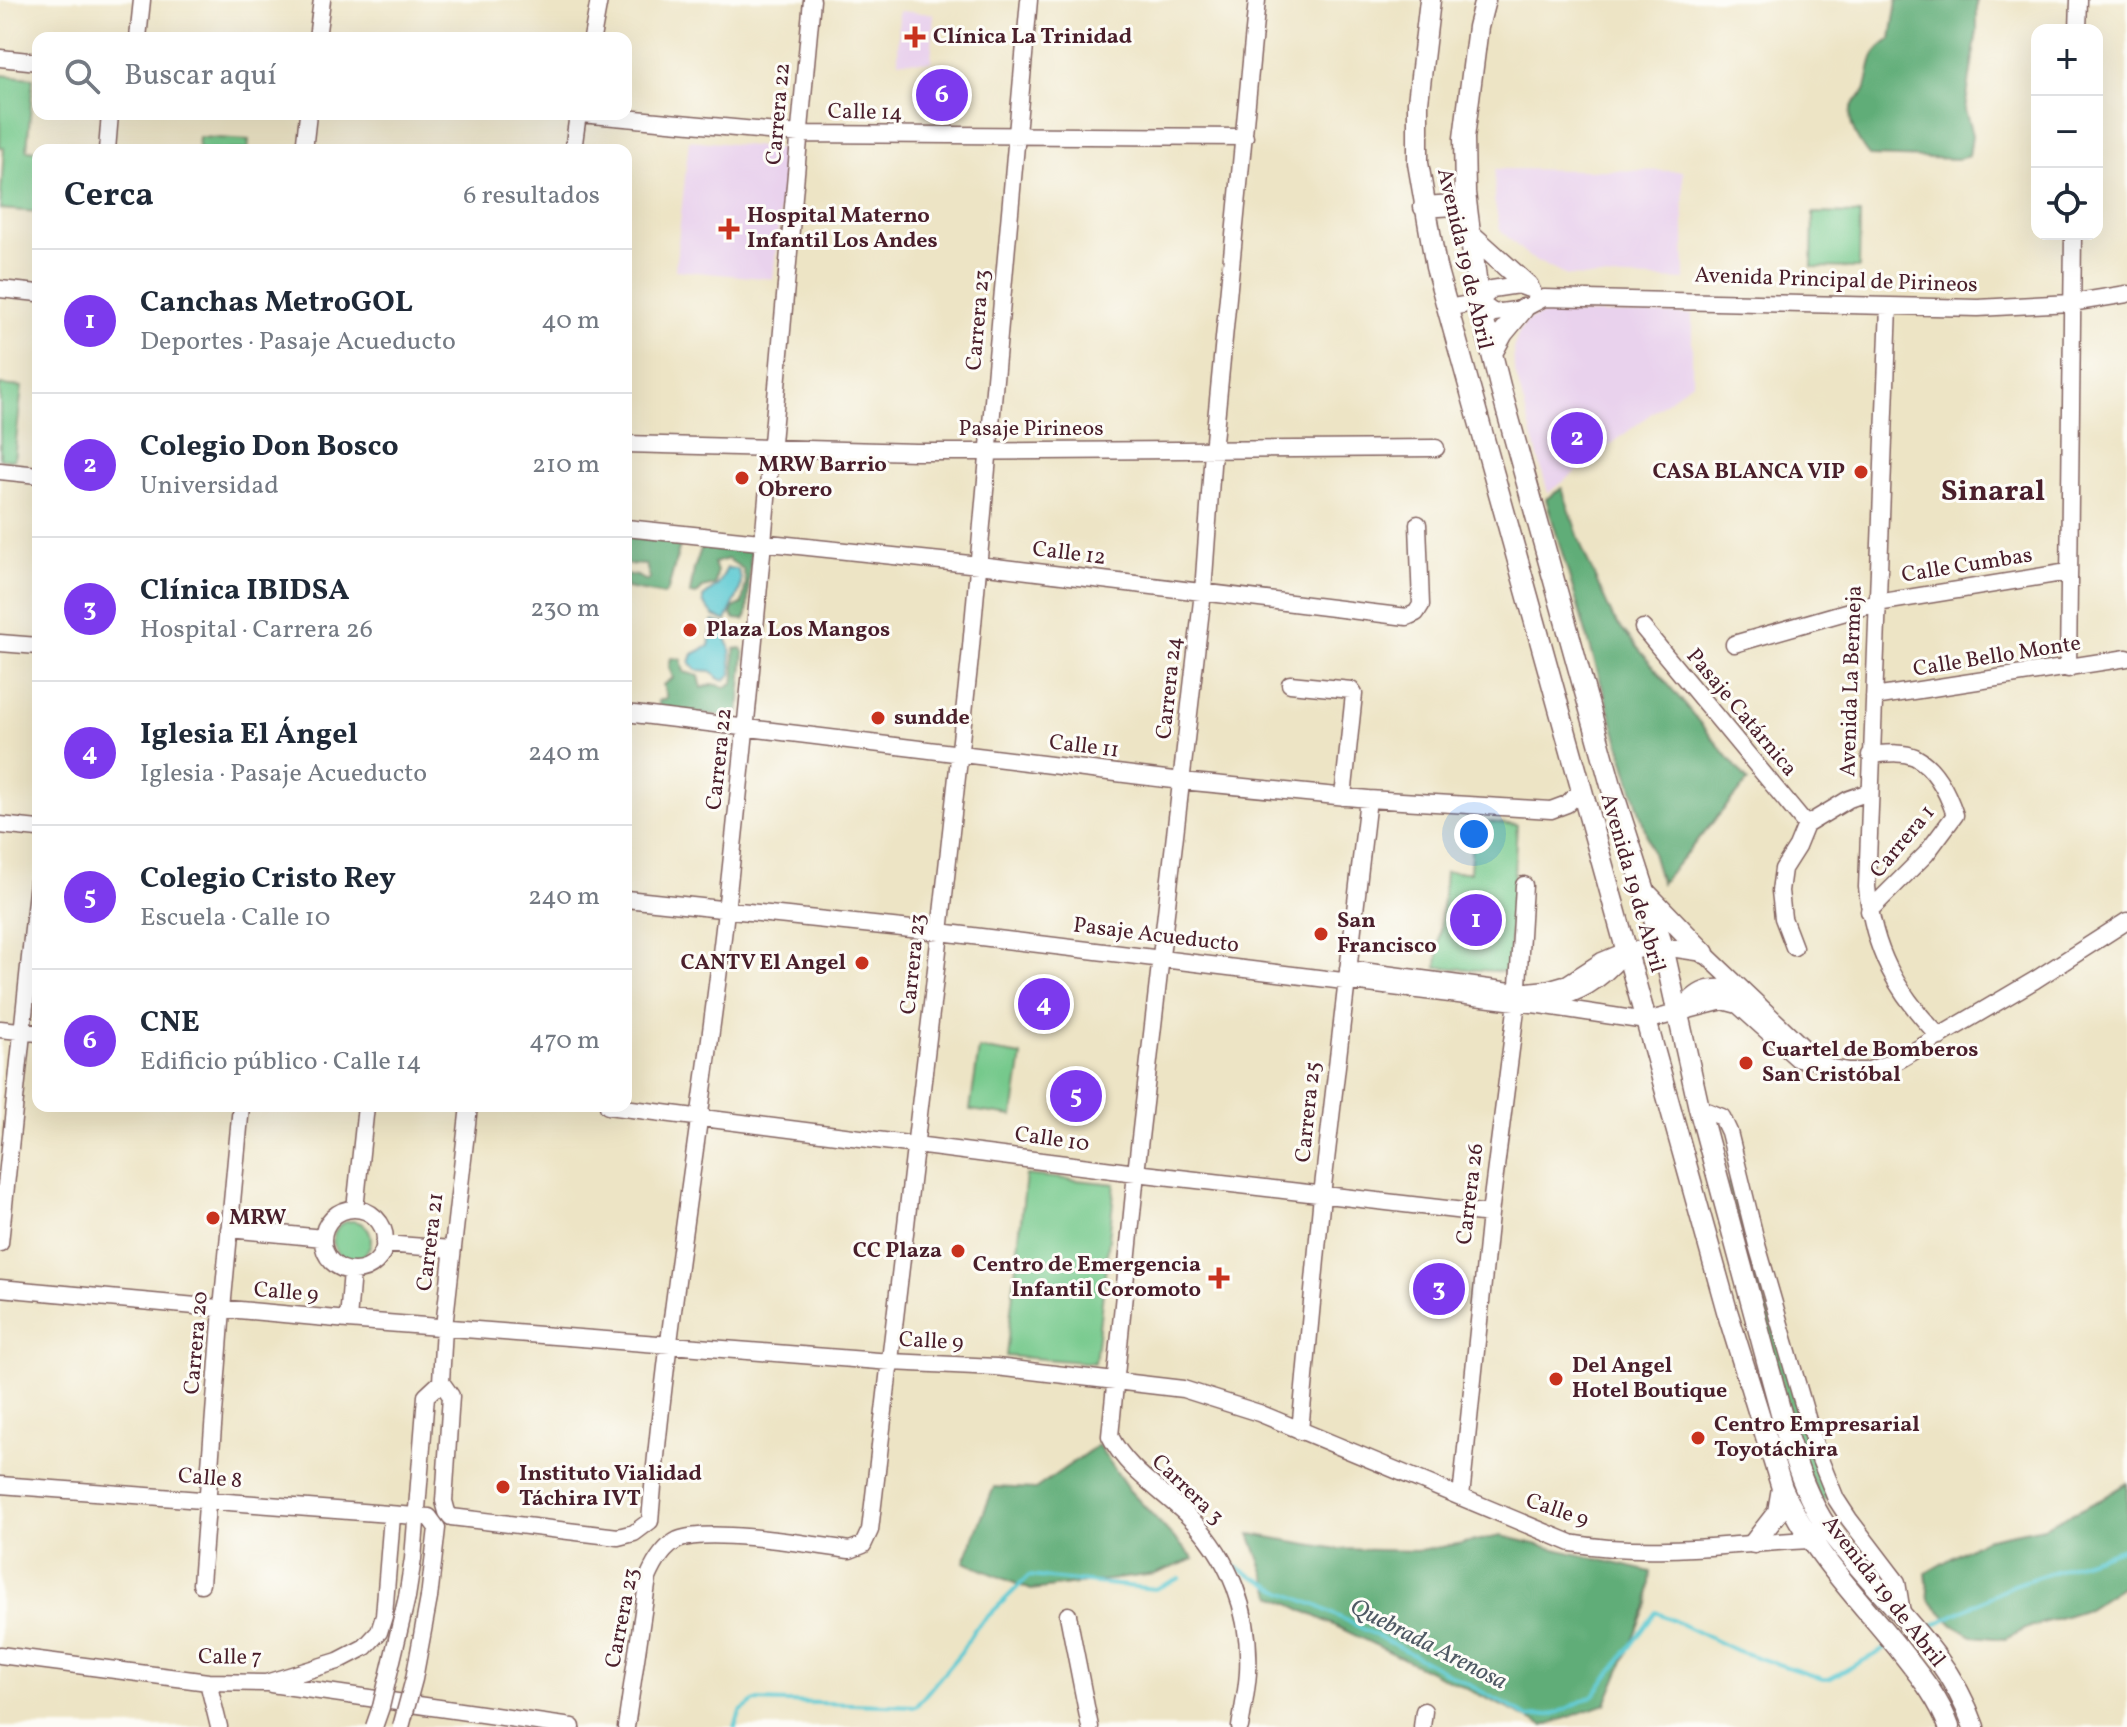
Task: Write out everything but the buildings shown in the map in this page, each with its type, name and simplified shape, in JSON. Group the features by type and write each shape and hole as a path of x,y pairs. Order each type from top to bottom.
{"main road":[{"name":"Avenida 19 de Abril","path":"1430,0 1418,102 1418,163 1424,207 1447,308 1727,1311 1782,1488 1809,1540 1909,1661 1930,1690 1949,1727"},
{"name":"Avenida 19 de Abril","path":"1485,0 1478,27 1464,138 1465,193 1479,302 1612,789 1663,947 1699,1108 1788,1439 1812,1500 1830,1531 1902,1613 1958,1687 1974,1727"},
{"path":"1424,207 1454,205 1465,193"},
{"path":"1469,233 1536,292"},
{"path":"1492,353 1503,333 1523,309"},
{"path":"1643,890 1704,953"},
{"path":"1626,951 1651,915"},
{"path":"1754,1543 1778,1512 1782,1488"}],"street":[{"path":"139,32 142,0"},
{"path":"318,32 322,0"},
{"path":"593,32 599,0"},
{"name":"Carrera 22","path":"451,1517 618,1537 634,1533 650,1521 669,1345 726,910 812,0"},
{"name":"Carrera 23","path":"626,1727 648,1578 653,1565 678,1540 699,1536 737,1537 850,1550 863,1545 870,1530 916,1145 979,565 1029,0"},
{"name":"Carrera 24","path":"1114,1381 1203,592 1213,451 1257,0"},
{"path":"2078,24 2079,0"},
{"path":"0,58 32,61"},
{"name":"Calle 14","path":"632,119 800,134 1245,137"},
{"path":"108,144 110,120"},
{"path":"305,144 307,120"},
{"path":"574,144 578,120"},
{"path":"2068,669 2073,240"},
{"path":"0,289 32,292"},
{"name":"Avenida Principal de Pirineos","path":"1447,308 1479,302 1492,289 1978,308 2071,303 2127,294"},
{"name":"Avenida Principal de Pirineos","path":"1479,302 1494,313 1523,309 1536,292"},
{"name":"Avenida La Bermeja","path":"1889,306 1867,887 1869,911 1881,954 1902,992 1940,1037"},
{"name":"Pasaje Pirineos","path":"632,444 769,450 1436,448"},
{"path":"0,471 32,474"},
{"name":"Calle 12","path":"632,529 762,540 1407,617 1416,613 1421,605 1418,524"},
{"name":"Calle Cumbas","path":"1734,644 1877,603 2068,572"},
{"name":"Pasaje Catárnica","path":"1643,628 1806,825"},
{"path":"0,643 32,646"},
{"name":"Calle Bello Monte","path":"1874,697 2127,658"},
{"path":"1290,684 1351,690 1354,694 1343,797"},
{"name":"Calle 11","path":"632,714 1182,781 1343,797 1551,810 1567,804 1580,791"},
{"name":"Carrera 1","path":"1869,911 1926,854 1955,815 1936,776 1915,758 1896,753 1870,755"},
{"path":"1794,947 1783,918 1780,891 1783,869 1806,825 1849,799 1869,792"},
{"name":"Carrera 25","path":"1300,1431 1322,1195 1368,799"},
{"path":"0,825 32,828"},
{"name":"Carrera 26","path":"1461,1497 1490,1214 1517,997 1524,885"},
{"name":"Pasaje Acueducto","path":"632,900 1161,959 1347,976 1517,997 1540,1005 1646,1021 1723,1001 1738,1005 1798,1059 1813,1060 1832,1068 1866,1071 1899,1060 1940,1037 2127,921"},
{"path":"1517,997 1568,983 1602,961 1626,951 1663,947 1704,953 1813,1060"},
{"path":"1540,1005 1581,992 1606,974 1626,951"},
{"path":"1679,1013 1693,994 1719,987 1740,989"},
{"path":"0,1243 30,1032 32,994"},
{"path":"0,1029 30,1032"},
{"path":"1699,1108 1722,1117 1729,1132 1757,1245 1817,1452 1836,1499 1897,1582 1902,1613"},
{"name":"Calle 10","path":"632,1109 1490,1214"},
{"name":"Carrera 20","path":"201,1584 240,1112"},
{"path":"355,1209 365,1112"},
{"name":"Carrera 21","path":"451,1517 444,1501 451,1396 441,1382 444,1327 468,1112"},
{"path":"355,1209 365,1211 380,1224 384,1244 377,1260 361,1270 352,1271 331,1260 323,1238 333,1217 355,1209"},
{"path":"229,1229 323,1238"},
{"path":"384,1244 452,1249"},
{"path":"348,1320 352,1271"},
{"name":"Calle 9","path":"0,1288 348,1320 891,1362 996,1367 1114,1381 1195,1393 1259,1413 1571,1543 1606,1549 1754,1543 1809,1540 1830,1531"},
{"name":"Carrera 3","path":"1114,1381 1110,1436 1116,1448 1123,1459 1189,1517 1215,1549 1241,1598 1248,1672 1240,1727"},
{"name":"Carrera 21","path":"374,1727 407,1597 426,1396 441,1382"},
{"name":"Calle 8","path":"0,1485 416,1517"},
{"name":"Calle 7","path":"0,1655 208,1682 266,1683 338,1661 365,1647 379,1632 384,1616 392,1516"},
{"path":"401,1727 414,1679 429,1598 437,1528 429,1517 416,1517"},
{"path":"437,1528 451,1517"},
{"path":"1068,1615 1090,1727"},
{"path":"208,1682 219,1727"},
{"path":"266,1683 572,1727"}],"shaded area":[{"name":"Clínica La Trinidad","path":"899,11 934,14 931,62 898,61"},
{"name":"Hospital Materno Infantil Los Andes","path":"689,140 786,149 773,279 675,270"},
{"path":"1495,169 1683,171 1685,280 1566,276 1529,257 1500,230 1494,199"},
{"path":"1692,314 1692,382 1548,493 1514,368 1513,349 1527,321 1540,315"}],"green space":[{"path":"1897,0 1977,0 1977,31 1965,110 1972,135 1969,156 1958,159 1869,156 1854,131 1851,110 1865,91 1874,55 1891,39"},
{"path":"0,75 32,78 27,150 32,150 32,212 0,209 4,148 0,147"},
{"path":"199,137 249,140 249,144 198,144"},
{"path":"1813,213 1860,214 1859,268 1812,267"},
{"path":"0,385 22,387 14,460 0,459"},
{"path":"1562,488 1584,553 1613,618 1748,781 1661,883 1546,499"},
{"path":"632,532 681,541 664,595 632,589 632,575 647,581 650,579 646,565 632,564"},
{"path":"703,543 751,549 747,615 744,620 731,615 733,608 742,604 746,582 743,569 728,559 714,563 717,572 715,585 703,588 696,595 690,594"},
{"path":"741,648 744,653 739,711 734,716 661,711 658,701 667,698 663,685 673,678 669,667 671,658 681,659 684,672 699,676 702,688 713,684 726,687 734,682 735,649"},
{"path":"1473,820 1517,825 1508,972 1437,967 1445,872 1470,872"},
{"path":"979,1049 1022,1056 1013,1116 970,1110"},
{"path":"1026,1175 1115,1184 1095,1363 1006,1356"},
{"path":"1731,1182 1808,1451 1828,1499 1821,1500 1802,1457 1727,1183"},
{"path":"352,1221 365,1227 371,1240 365,1253 352,1259 339,1253 333,1240 339,1227"},
{"path":"1098,1445 1129,1490 1194,1559 1155,1574 1031,1590 964,1562 994,1487 1035,1489"},
{"path":"2127,1483 2127,1583 2087,1609 2030,1627 2005,1639 1972,1636 1953,1625 1929,1600 1926,1573 1984,1539 2044,1527"},
{"path":"1250,1534 1338,1549 1419,1551 1502,1536 1651,1572 1648,1604 1606,1704 1544,1726 1273,1596"}],"water":[{"path":"727,568 737,569 741,582 726,621 714,616 703,602 703,597 718,585"},
{"path":"713,621 726,625 732,674 725,680 719,679 711,671 696,670 690,663 693,654 709,646"}],"waterway":[{"name":"Quebrada Arenosa","path":"1925,1629 2014,1585 2127,1547"},
{"name":"Quebrada Arenosa","path":"1234,1566 1393,1644 1529,1717 1556,1714 1594,1695 1656,1612 1735,1650 1823,1679 1829,1679 1885,1649"},
{"name":"Quebrada Arenosa","path":"735,1727 740,1712 755,1701 916,1706 961,1652 974,1630 1029,1576 1155,1589 1180,1578"}],"place":[{"name":"Clínica La Trinidad","path":"915,37"},
{"name":"CNE","path":"942,95"},
{"name":"Hospital Materno Infantil Los Andes","path":"729,229"},
{"name":"Colegio Don Bosco","path":"1577,438"},
{"name":"CASA BLANCA VIP","path":"1861,472"},
{"name":"MRW Barrio Obrero","path":"742,478"},
{"name":"Plaza Los Mangos","path":"690,630"},
{"name":"sundde","path":"878,718"},
{"name":"Canchas MetroGOL","path":"1476,920"},
{"name":"San Francisco","path":"1321,934"},
{"name":"CANTV El Angel","path":"862,963"},
{"name":"Iglesia El Ángel","path":"1044,1004"},
{"name":"Cuartel de Bomberos San Cristóbal","path":"1746,1063"},
{"name":"Colegio Cristo Rey","path":"1076,1096"},
{"name":"MRW","path":"213,1218"},
{"name":"CC Plaza","path":"958,1251"},
{"name":"Centro de Emergencia Infantil Coromoto","path":"1219,1278"},
{"name":"Clínica IBIDSA","path":"1439,1289"},
{"name":"Del Angel Hotel Boutique","path":"1556,1379"},
{"name":"Centro Empresarial Toyotáchira","path":"1698,1438"},
{"name":"Instituto Vialidad Táchira IVT","path":"503,1487"}],"district":[{"name":"Sinaral","path":"1993,492"}]}
